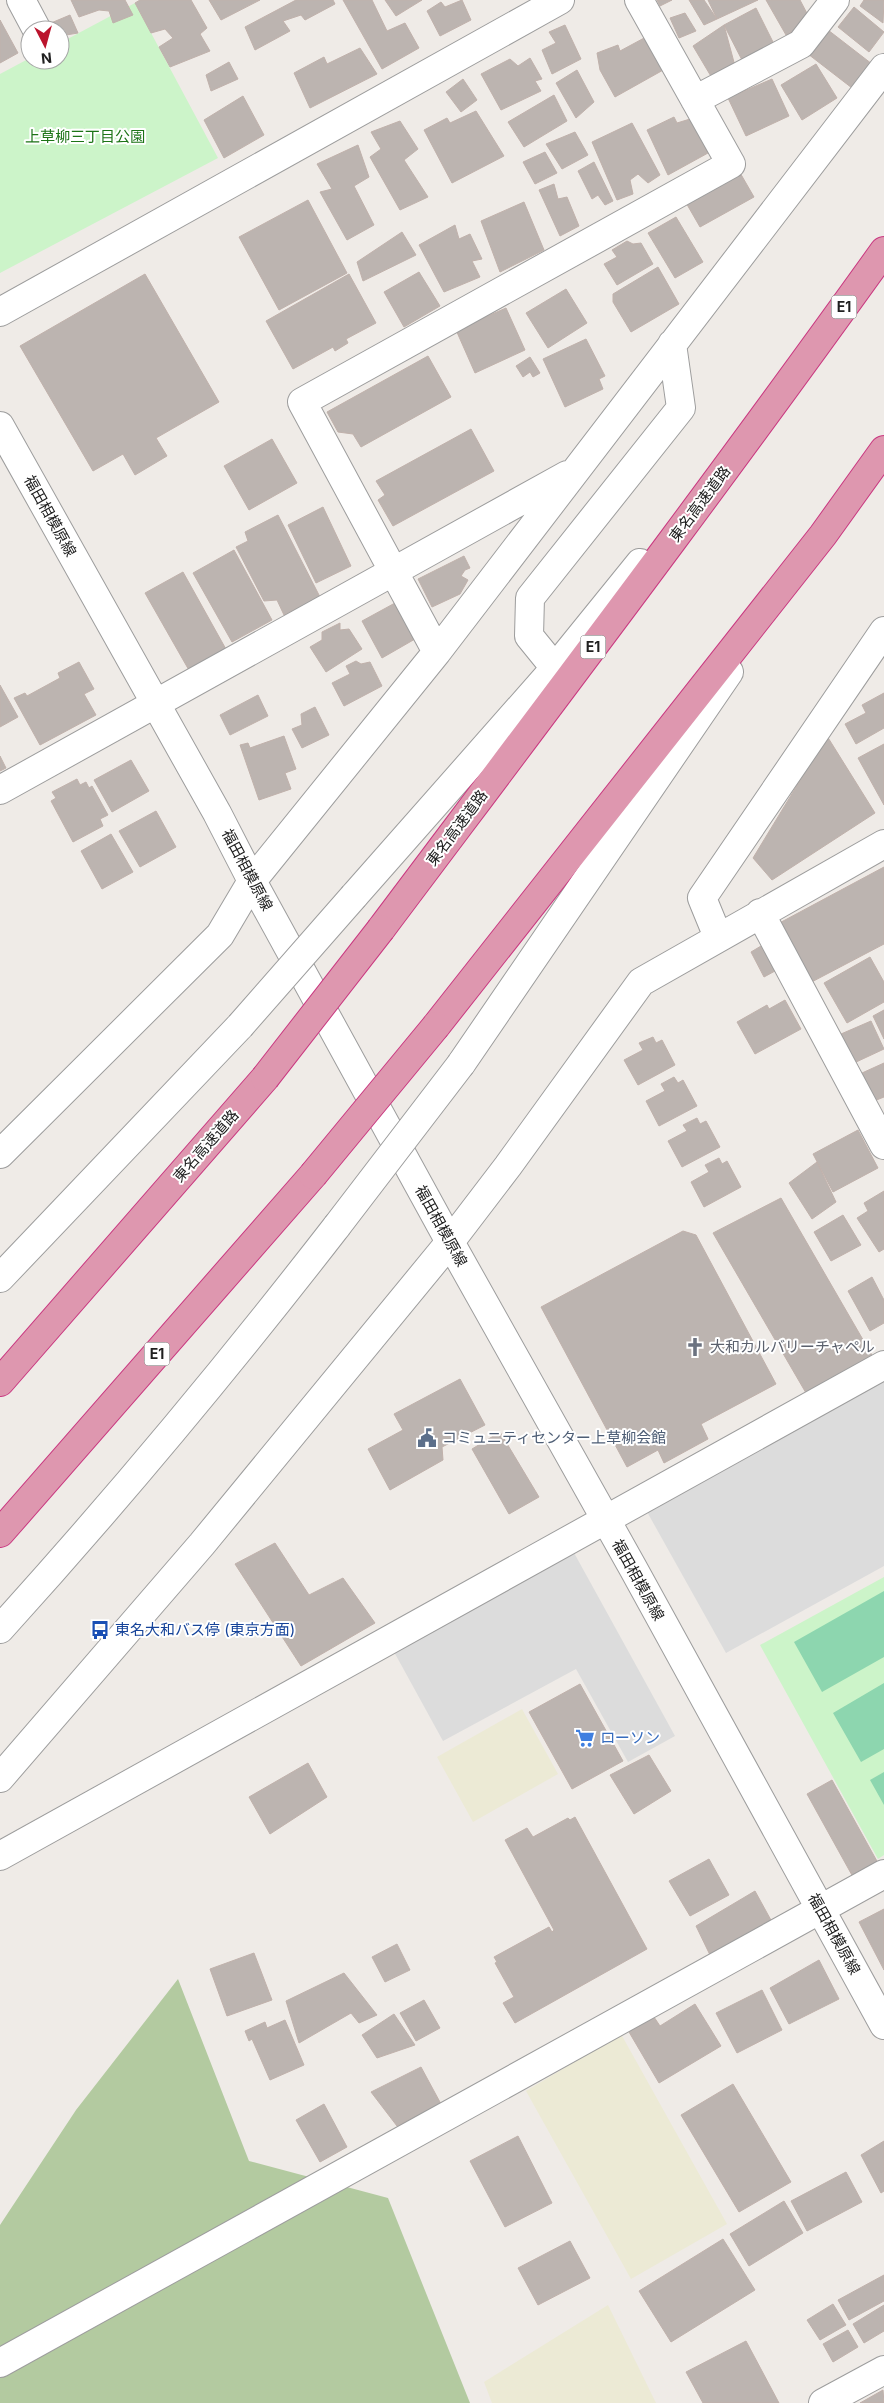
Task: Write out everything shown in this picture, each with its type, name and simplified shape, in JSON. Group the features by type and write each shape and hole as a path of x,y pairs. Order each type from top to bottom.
{"highway":[{"name":"東名高速道路","path":"0,1382 264,1078 381,929 565,685 803,364 884,251"},
{"name":"E1","path":"0,1532 313,1175 436,1026 823,535 884,450"}],"street":[{"path":"21,0 32,20"},
{"path":"0,312 560,0"},
{"path":"437,652 392,572 302,402 730,164 639,0"},
{"path":"695,100 801,44 835,0"},
{"path":"0,1154 220,935 252,881 437,652 884,68"},
{"path":"554,668 529,636 530,598 681,408 672,344"},
{"path":"0,1278 240,1026 554,668 803,364"},
{"name":"福田相模原線","path":"0,426 217,812 252,881 450,1242 884,2025"},
{"path":"0,790 577,469"},
{"path":"0,1629 55,1568 261,1324 461,1064 823,535"},
{"path":"718,937 702,898 884,631"},
{"path":"0,1778 202,1544 450,1242 508,1166 641,982 884,844"},
{"path":"760,913 880,1129"},
{"path":"0,1856 884,1365"},
{"path":"0,2363 884,1874"},
{"path":"823,2403 884,2370"}],"shaded area":[{"path":"884,1379 884,1566 726,1653 646,1510"},
{"path":"573,1551 675,1736 628,1762 576,1669 443,1741 393,1650"},
{"path":"522,1709 558,1774 473,1822 437,1757"},
{"path":"621,2034 727,2224 631,2279 526,2091"},
{"path":"608,2305 656,2403 492,2403 484,2382"}],"green space":[{"name":"上草柳三丁目公園","path":"135,3 218,158 0,273 0,74 20,63 20,70 70,70 70,38"},
{"path":"884,1577 884,1855 878,1859 760,1645"},
{"path":"884,1591 884,1657 822,1692 794,1642"},
{"path":"884,1683 884,1749 861,1762 833,1713"},
{"path":"884,1772 884,1805 870,1780"},
{"path":"178,1979 249,2161 388,2198 470,2403 0,2403 0,2225 76,2110"}],"building":[{"path":"71,0 125,0 133,15 113,23 109,11 99,10 79,17"},
{"path":"140,0 191,0 207,28 200,34 210,51 170,67 159,47 173,38 165,29 151,33 135,3"},
{"path":"209,0 260,0 221,20"},
{"path":"296,0 333,0 335,4 305,20 301,15 283,21 290,31 255,50 245,27"},
{"path":"343,0 372,0 387,31 405,23 419,48 382,69"},
{"path":"385,0 422,0 396,16"},
{"path":"462,0 471,20 440,36 427,11 441,2 445,7"},
{"path":"657,0 672,0 660,6"},
{"path":"689,0 704,0 717,19 704,25"},
{"path":"708,0 758,0 717,19"},
{"path":"766,0 800,0 811,21 786,35"},
{"path":"864,0 884,0 883,23 860,6"},
{"path":"854,7 884,32 869,52 838,27"},
{"path":"756,8 775,46 743,62 724,25"},
{"path":"685,13 696,31 679,38 670,18"},
{"path":"70,15 78,33 70,34 70,20 58,20"},
{"path":"0,20 18,53 0,63"},
{"path":"565,25 581,59 552,74 542,50 556,43 549,32"},
{"path":"724,25 735,66 712,78 693,46"},
{"path":"828,30 872,64 852,88 808,54"},
{"path":"646,37 665,69 615,97 600,70 597,53 618,45 620,51"},
{"path":"360,48 377,74 310,108 294,73 324,57 327,64"},
{"path":"530,58 542,79 535,81 541,91 501,110 481,74 510,59 518,66"},
{"path":"229,62 238,79 211,91 206,75"},
{"path":"816,64 837,98 802,120 781,85"},
{"path":"577,70 594,102 576,118 556,83"},
{"path":"463,79 477,100 461,112 446,92"},
{"path":"772,79 789,116 746,136 728,98"},
{"path":"554,95 567,121 524,147 508,122"},
{"path":"243,96 264,135 224,158 204,120"},
{"path":"476,111 504,156 452,183 424,130 447,118 450,123"},
{"path":"674,117 677,123 690,119 708,153 668,175 647,130"},
{"path":"400,121 418,149 404,160 428,197 400,210 370,157 381,149 371,132"},
{"path":"632,123 660,175 648,183 638,174 630,180 633,194 617,200 592,142"},
{"path":"575,132 588,155 562,169 546,144"},
{"path":"358,145 369,177 354,186 374,225 347,240 320,192 332,189 317,164"},
{"path":"545,152 557,173 535,184 523,162"},
{"path":"594,162 613,201 605,205 598,195 592,199 578,171"},
{"path":"739,171 754,197 700,227 685,201"},
{"path":"554,184 558,199 567,197 579,226 560,236 539,190"},
{"path":"308,200 347,273 279,310 239,237"},
{"path":"524,202 544,250 500,272 481,221"},
{"path":"676,217 703,262 675,278 648,233"},
{"path":"455,225 459,239 470,234 482,259 472,261 480,277 444,292 419,245"},
{"path":"402,232 416,255 363,281 357,262"},
{"path":"627,241 633,244 641,243 653,264 617,285 604,264 617,257 612,250"},
{"path":"658,267 679,304 631,332 613,302 613,294"},
{"path":"419,272 440,306 404,327 384,292"},
{"path":"145,274 219,402 156,438 167,456 135,475 123,454 93,471 20,346"},
{"path":"349,274 376,323 346,339 348,343 335,351 333,347 293,369 266,321"},
{"path":"566,289 587,323 548,348 526,313"},
{"path":"506,308 525,350 475,373 456,330"},
{"path":"586,339 605,376 599,379 603,389 565,407 543,359"},
{"path":"428,356 451,397 361,447 353,434 338,432 327,412"},
{"path":"530,357 540,373 533,377 530,372 523,377 516,366"},
{"path":"471,429 494,471 393,526 378,500 385,495 376,481"},
{"path":"272,439 297,483 249,510 224,466"},
{"path":"323,507 351,566 316,583 288,525"},
{"path":"278,515 320,597 284,615 277,600 264,601 236,547 248,541 245,532"},
{"path":"234,550 272,620 232,642 193,573"},
{"path":"464,556 470,568 465,570 461,576 468,580 460,594 432,607 418,579"},
{"path":"183,572 227,651 190,672 145,593"},
{"path":"395,603 415,639 382,658 362,621"},
{"path":"340,623 340,630 349,629 362,649 326,672 310,647 322,640 322,632"},
{"path":"356,661 361,664 370,662 382,686 344,706 332,683 350,674 346,666"},
{"path":"79,662 94,689 84,694 96,715 40,745 14,698 25,693 27,696 60,678 58,673"},
{"path":"0,685 18,717 0,727"},
{"path":"884,693 884,728 856,744 845,724 866,713 862,705"},
{"path":"258,695 268,716 230,735 220,715"},
{"path":"315,707 329,735 302,748 292,729 302,725 301,714"},
{"path":"284,736 296,769 285,773 291,789 259,800 240,745 248,743 250,748"},
{"path":"827,736 875,813 772,880 753,858"},
{"path":"884,744 884,805 858,758"},
{"path":"0,756 6,768 0,771"},
{"path":"131,760 149,791 112,812 94,780"},
{"path":"77,779 80,785 86,782 89,788 92,786 108,815 100,819 103,826 73,842 51,801 56,798 52,792"},
{"path":"156,811 176,847 140,867 119,831"},
{"path":"111,834 133,872 102,889 81,851"},
{"path":"884,867 884,944 804,986 772,927"},
{"path":"761,946 775,971 764,977 751,952"},
{"path":"870,957 884,982 884,1002 847,1023 824,983"},
{"path":"785,1000 801,1029 755,1054 737,1022 767,1005 769,1009"},
{"path":"884,1010 884,1039 873,1016"},
{"path":"871,1021 884,1049 854,1063 841,1034"},
{"path":"653,1037 656,1043 662,1040 675,1065 638,1085 624,1060 643,1050 639,1043"},
{"path":"884,1063 884,1097 874,1101 862,1073"},
{"path":"674,1077 678,1083 683,1080 697,1106 659,1126 646,1101 665,1091 661,1084"},
{"path":"697,1118 700,1124 706,1121 720,1147 682,1167 668,1141 687,1131 683,1125"},
{"path":"858,1130 878,1168 833,1192 813,1154"},
{"path":"719,1158 722,1164 727,1161 741,1187 704,1207 691,1182 709,1172 705,1165"},
{"path":"817,1162 836,1202 812,1219 789,1183"},
{"path":"884,1191 884,1249 879,1252 857,1218 868,1211 864,1203"},
{"path":"781,1198 873,1357 806,1393 713,1233"},
{"path":"843,1215 861,1245 831,1261 814,1232"},
{"path":"683,1231 696,1235 776,1384 701,1424 708,1439 664,1463 658,1450 627,1467 541,1307"},
{"path":"872,1277 884,1300 884,1323 870,1331 848,1291"},
{"path":"460,1379 485,1425 442,1447 443,1460 390,1490 368,1449 403,1430 394,1414"},
{"path":"500,1432 539,1497 509,1514 472,1449"},
{"path":"275,1543 309,1595 343,1578 375,1623 301,1666 235,1564"},
{"path":"580,1684 623,1761 572,1789 529,1712"},
{"path":"649,1755 671,1791 634,1814 610,1775"},
{"path":"308,1763 327,1797 270,1834 249,1797"},
{"path":"832,1780 878,1863 853,1877 807,1794"},
{"path":"575,1817 647,1949 515,2023 503,2003 514,1997 495,1963 497,1962 494,1957 549,1927 552,1932 554,1930 505,1840 527,1828 533,1837 568,1818 570,1820"},
{"path":"709,1859 729,1895 690,1916 669,1881"},
{"path":"755,1891 772,1922 710,1955 696,1926"},
{"path":"884,1909 884,1970 859,1922"},
{"path":"397,1944 410,1970 385,1982 372,1957"},
{"path":"254,1953 272,2000 227,2016 210,1969"},
{"path":"819,1960 839,1999 789,2024 770,1988"},
{"path":"344,1973 377,2015 359,2023 351,2013 299,2043 286,2001"},
{"path":"762,1990 782,2030 737,2053 716,2013"},
{"path":"424,2000 440,2028 416,2041 400,2013"},
{"path":"695,2004 721,2046 659,2083 629,2032 654,2017 660,2026"},
{"path":"394,2014 415,2045 377,2058 362,2035"},
{"path":"285,2020 304,2065 270,2080 252,2039 249,2041 245,2031 265,2022 267,2028"},
{"path":"421,2067 441,2104 397,2126 371,2092"},
{"path":"733,2084 791,2182 739,2212 681,2115"},
{"path":"324,2104 347,2147 320,2162 296,2120"},
{"path":"518,2136 552,2203 505,2227 470,2161"},
{"path":"884,2141 884,2191 881,2193 861,2155"},
{"path":"846,2172 862,2202 807,2231 791,2201"},
{"path":"784,2201 803,2233 749,2266 730,2234"},
{"path":"723,2239 755,2290 671,2342 639,2291"},
{"path":"570,2241 590,2278 538,2305 518,2268"},
{"path":"884,2275 884,2301 849,2320 838,2300"},
{"path":"833,2304 846,2325 820,2340 807,2320"},
{"path":"884,2305 884,2331 864,2343 853,2324"},
{"path":"848,2330 858,2347 833,2362 823,2344"},
{"path":"746,2341 779,2403 703,2403 686,2372"},
{"path":"883,2390 884,2403 860,2403"}],"place":[{"name":"大和カルバリーチャペル","path":"695,1347"},
{"name":"コミュニティセンター上草柳会館","path":"427,1438"},
{"name":"東名大和バス停 (東京方面)","path":"100,1630"},
{"name":"ローソン","path":"585,1738"}]}
